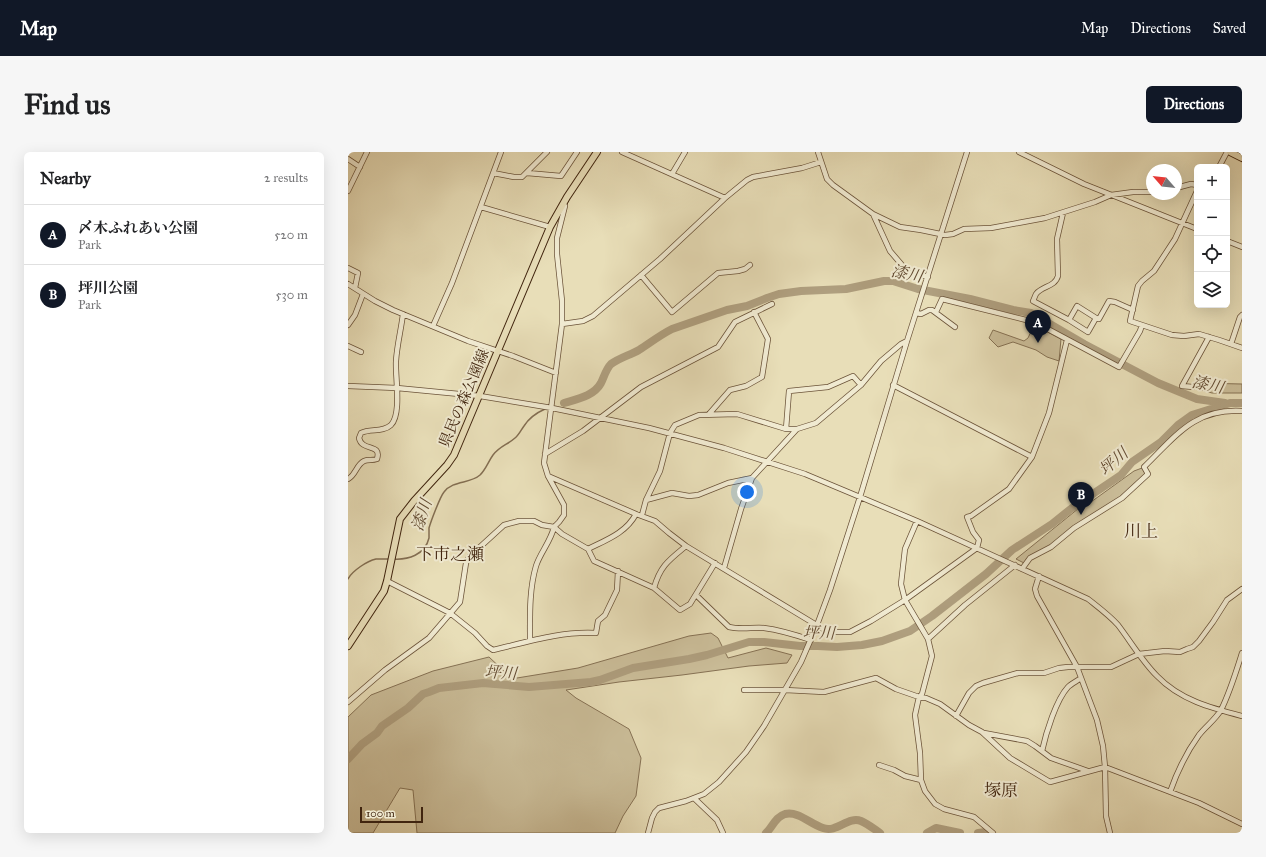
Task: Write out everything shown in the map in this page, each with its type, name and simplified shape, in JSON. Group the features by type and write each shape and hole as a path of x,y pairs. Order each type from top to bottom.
{"main road":[{"path":"1230,152 1242,158"},
{"name":"県民の森公園線","path":"348,646 384,591 400,520 454,455 550,227 594,153"}],"street":[{"path":"348,191 367,152"},
{"path":"433,326 452,283 501,152"},
{"path":"493,173 522,177 547,152"},
{"path":"527,173 561,176 577,152"},
{"path":"622,152 725,198"},
{"path":"672,174 685,152"},
{"path":"818,152 827,179 832,185 873,214 900,228 941,234 953,234 964,230 991,228 1022,223 1063,213 1111,195 1146,192"},
{"path":"648,833 652,818 659,808 695,798 712,789 746,752 764,726 806,652 830,590 860,497 893,385 967,152"},
{"path":"1019,152 1084,184 1194,228"},
{"path":"1221,164 1227,152"},
{"path":"348,159 360,167"},
{"path":"562,324 583,321 593,316 747,180 753,177 802,168 821,162"},
{"path":"1182,186 1194,184"},
{"path":"530,640 531,594 536,566 554,527 564,515 564,505 548,476 544,463 562,324 562,301 557,254 557,238 558,228 568,197"},
{"path":"1194,198 1175,239 1154,271 1138,286 1130,321 1172,335 1184,336 1199,334 1242,348"},
{"path":"481,207 550,227"},
{"path":"1063,213 1057,239 1057,280 1036,294 1033,301 1088,332 1096,318 1099,319 1109,301 1133,310"},
{"path":"873,214 890,251 895,258 908,272 928,277"},
{"path":"1230,242 1242,247"},
{"path":"641,275 672,312 718,273 738,271 750,265"},
{"path":"348,268 358,273 354,288"},
{"path":"348,284 384,306 468,341 513,356 556,373"},
{"path":"348,325 363,294"},
{"path":"936,312 942,299 1030,321 1119,367 1142,325"},
{"path":"545,454 583,431 641,387 718,347 735,322 772,304"},
{"path":"1069,320 1077,306 1096,318"},
{"path":"916,313 921,314 932,310 954,326"},
{"path":"709,414 730,390 746,386 762,377 768,340 754,312"},
{"path":"348,479 354,475 363,461 377,459 377,450 363,446 360,441 360,435 364,432 386,429 394,421 396,415 396,361 403,314"},
{"path":"1230,344 1242,315"},
{"path":"1193,387 1182,386 1209,337"},
{"path":"548,476 655,521 686,546 828,632 850,632 905,600 977,548 979,540 973,532 966,517 972,516 1009,489 1032,458 1049,413 1067,340"},
{"path":"642,516 646,500 660,471 670,433 675,425 699,415 709,414 737,414 786,429 797,429 816,423 861,385 881,361 901,344 907,341"},
{"path":"348,346 361,352"},
{"path":"786,429 789,391 828,387 853,376 861,385"},
{"path":"893,385 1032,458"},
{"path":"348,386 397,388 480,396 602,417 670,433 805,474 917,521 1088,599 1104,611 1117,624 1158,677 1174,690 1194,702 1242,716"},
{"path":"1022,569 1030,558 1051,547 1074,528 1122,498 1148,474 1144,467 1187,425 1210,413 1242,411"},
{"path":"724,568 735,528 752,478 797,429"},
{"path":"646,500 672,493 689,496 698,495 728,483 752,478"},
{"path":"588,549 618,534 633,520 636,514"},
{"path":"348,702 385,670 429,638 460,602 466,563 469,557 504,526 519,521 534,521 542,525 554,527 562,534 588,549 594,561 654,588 680,610 690,604 715,563"},
{"path":"917,521 906,549 901,584 905,600 928,639 932,656 915,715 920,753 920,780 925,791 935,804 944,809 974,816 993,833"},
{"path":"654,588 662,568 686,546"},
{"path":"928,639 965,605 1015,565"},
{"path":"388,578 450,612 493,650 530,640 568,633 596,633 598,621 605,615 617,590 618,571"},
{"path":"1039,576 1035,589 1037,596 1077,667 1097,720 1103,746 1106,816 1110,833"},
{"path":"956,716 969,693 976,686 983,683 1018,673 1044,673 1059,668 1111,667 1139,654 1165,651 1180,652 1193,647 1213,622 1227,600 1242,589"},
{"path":"696,595 729,627 763,628 790,633 810,642"},
{"path":"1170,792 1179,768 1198,737 1221,710 1242,653"},
{"path":"744,690 824,692 876,678 896,690 926,698 940,704 982,732 1010,758 1050,782 1105,767 1199,803 1242,824"},
{"path":"1042,751 1050,724 1061,698 1068,687 1081,678"},
{"path":"982,732 1026,741 1051,758 1088,772"},
{"path":"878,765 894,770 905,776 920,780"},
{"path":"695,798 717,820 723,833"}],"shaded area":[{"path":"1034,325 1061,339 1059,361 1047,357 1036,350 1013,342 998,347 989,338 993,330 1024,341 1028,338"},
{"path":"1197,383 1242,384 1242,393 1212,393 1195,388 1194,386"},
{"path":"1142,468 1146,475 1121,497 1050,546 1028,557 1024,563 1016,559 1079,508 1084,507 1134,471"},
{"path":"711,633 718,638 728,658 766,648 792,655 787,663 749,666 566,690 576,698 629,729 641,758 636,796 623,816 615,833 417,833 413,790 400,788 373,833 348,833 348,717 371,695 433,671 489,657 505,672 517,678 578,668 689,636"}],"waterway":[{"name":"漆川","path":"564,403 590,394 601,383 611,364 639,350 672,329 727,310 747,306 779,294 801,291 846,289 884,281 893,281 918,289 1031,313 1084,344 1158,383 1197,399 1225,403"},
{"name":"坪川","path":"348,759 362,744 377,733 382,726 408,708 423,694 439,688 483,683 529,687 591,682 633,668 707,655 749,642 837,647 862,645 882,641 910,631 986,574 1012,550 1052,524 1072,508 1121,475 1132,462 1161,442 1178,425 1192,415 1230,403 1242,403"},
{"name":"漆川","path":"393,559 404,559 415,555 424,549 429,538 429,528 444,492 452,486 471,480 480,475 496,452 516,437 530,418 545,409"},
{"name":"漆川","path":"348,579 356,570 368,562 376,559 389,559"},
{"path":"766,833 776,820 785,814 795,814 818,826 828,829 856,820 869,825 880,833"},
{"path":"927,833 936,828 960,833"},
{"path":"978,833 987,833"}],"place":[{"name":"〆木ふれあい公園","path":"1038,343"},
{"name":"坪川公園","path":"1081,515"}],"district":[{"name":"川上","path":"1141,531"},
{"name":"下市之瀬","path":"450,554"},
{"name":"塚原","path":"1001,790"}]}
